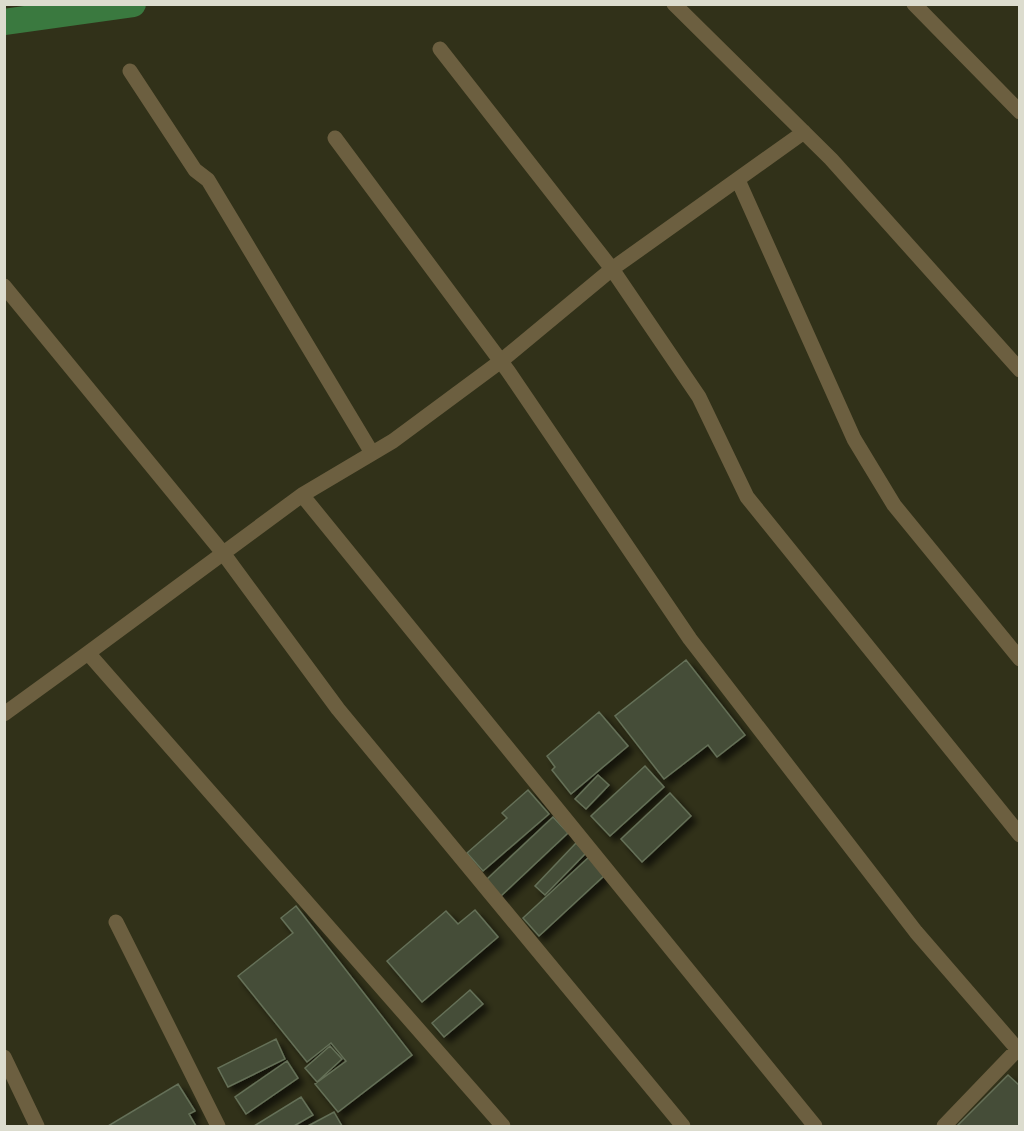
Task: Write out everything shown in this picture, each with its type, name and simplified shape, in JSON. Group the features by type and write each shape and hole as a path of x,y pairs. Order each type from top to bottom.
{"street":[{"path":"674,4 839,168 1020,369"},
{"path":"914,4 1020,112"},
{"path":"440,49 612,269 699,397 747,497 1020,835"},
{"path":"130,72 195,170 208,180 372,453"},
{"path":"4,714 302,495 393,441 501,361 612,269 804,132"},
{"path":"335,138 501,361 690,639 916,932 1018,1051 944,1126"},
{"path":"738,180 854,439 894,505 1020,659"},
{"path":"4,286 223,553 338,709 683,1126"},
{"path":"302,495 815,1126"},
{"path":"88,653 503,1126"},
{"path":"116,922 218,1126"},
{"path":"4,1057 37,1126"}],"building":[{"path":"686,660 745,735 717,757 708,745 664,779 615,716"},
{"path":"599,712 628,746 571,794 552,770 555,767 547,756"},
{"path":"645,766 664,787 610,836 591,816"},
{"path":"598,775 609,785 586,809 575,799"},
{"path":"528,790 549,814 483,871 467,853 507,818 502,813"},
{"path":"670,793 691,816 642,862 621,839"},
{"path":"553,817 568,833 501,896 486,880"},
{"path":"576,843 586,853 545,895 535,886"},
{"path":"589,857 605,875 539,936 523,918"},
{"path":"296,906 412,1055 338,1112 315,1084 346,1061 331,1043 307,1062 238,976 293,933 281,918"},
{"path":"475,910 498,937 422,1002 387,961 446,911 458,924"},
{"path":"470,990 483,1004 444,1037 432,1023"},
{"path":"276,1039 285,1059 228,1087 218,1068"},
{"path":"330,1046 342,1059 317,1082 305,1068"},
{"path":"287,1061 298,1078 246,1114 235,1097"},
{"path":"1008,1075 1020,1086 1020,1126 957,1126"},
{"path":"178,1084 195,1111 189,1114 196,1126 108,1126"},
{"path":"301,1097 313,1115 294,1126 254,1126"},
{"path":"334,1112 342,1126 308,1126"}],"waterway":[{"path":"4,22 133,4"}]}
